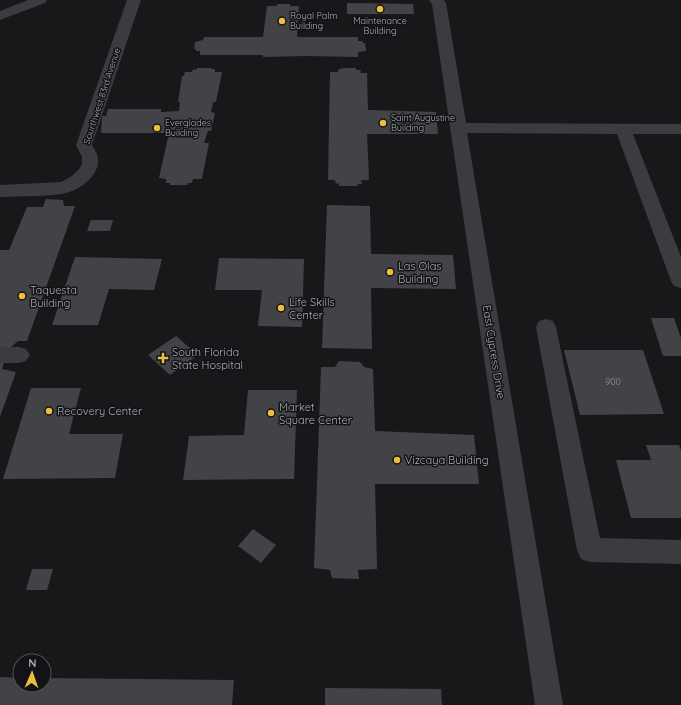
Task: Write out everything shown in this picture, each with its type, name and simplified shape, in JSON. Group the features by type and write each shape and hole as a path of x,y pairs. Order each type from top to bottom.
{"street":[{"path":"0,16 40,0"},
{"name":"Sourthwest 83rd Avenue","path":"0,191 64,188 78,180 87,171 90,164 90,157 84,146 134,0"},
{"name":"East Cypress Drive","path":"436,0 439,3 549,705"},
{"path":"459,128 681,129"},
{"path":"623,129 681,281"},
{"path":"546,327 590,550 681,552"}],"building":[{"name":"Maintenance Building","path":"347,3 413,4 414,14 347,14"},
{"name":"Royal Palm Building","path":"277,4 299,6 297,37 358,37 358,41 363,41 363,43 365,43 366,51 358,52 358,57 263,57 263,55 200,55 200,51 196,51 196,49 194,49 195,42 203,40 204,37 263,37 267,6 277,6"},
{"name":"Everglades Building","path":"197,68 212,68 211,69 215,69 215,72 222,72 216,102 213,102 211,112 215,113 211,131 208,131 204,143 209,143 202,179 193,179 192,183 188,183 187,185 170,185 170,183 166,183 166,179 159,178 169,133 101,133 102,116 106,116 108,109 161,109 161,112 179,111 180,102 178,102 182,76 184,76 185,72 192,72 193,69 196,70"},
{"name":"Saint Augustine Building","path":"342,68 356,68 356,70 361,70 360,73 367,73 368,110 436,112 438,134 367,134 369,180 361,180 362,184 358,184 357,186 339,186 339,183 336,184 335,180 328,180 330,72 338,72 338,70"},
{"name":"Taquesta Building","path":"46,199 63,200 64,206 75,206 27,341 18,341 10,348 0,348 0,250 9,250 27,207 43,207"},
{"name":"Las Olas Building","path":"327,205 370,206 371,254 453,255 456,289 371,288 372,349 322,348"},
{"path":"91,220 113,220 110,231 87,231"},
{"path":"75,257 162,259 154,290 109,289 98,325 52,325"},
{"name":"Life Skills Center","path":"219,258 304,259 302,327 258,326 262,290 215,290"},
{"path":"651,318 674,318 681,338 681,356 663,356"},
{"path":"176,336 198,355 170,375 148,355"},
{"path":"564,350 643,350 664,414 580,415"},
{"name":"Vizcaya Building","path":"339,361 360,362 364,367 373,369 375,431 474,435 479,484 375,484 377,569 358,570 359,579 332,578 330,570 314,568 321,367 335,367"},
{"path":"0,362 4,362 2,369 16,372 0,417"},
{"name":"Recovery Center","path":"31,388 81,388 69,434 123,434 115,478 3,479"},
{"name":"Market Square Center","path":"248,390 297,390 294,479 183,480 189,436 244,435"},
{"path":"646,445 679,445 681,450 681,518 631,518 616,460 651,460"},
{"path":"253,529 276,545 261,563 238,546"},
{"path":"32,569 53,569 47,590 26,590"},
{"path":"0,677 12,678 12,693 52,693 52,678 234,680 232,705 0,705"},
{"path":"325,688 441,689 442,705 325,705"}],"place":[{"name":"Maintenance Building","path":"380,9"},
{"name":"Royal Palm Building","path":"282,21"},
{"name":"Saint Augustine Building","path":"383,123"},
{"name":"Everglades Building","path":"157,128"},
{"name":"Las Olas Building","path":"390,272"},
{"name":"Taquesta Building","path":"22,296"},
{"name":"Life Skills Center","path":"281,308"},
{"name":"South Florida State Hospital","path":"163,358"},
{"name":"Recovery Center","path":"49,411"},
{"name":"Market Square Center","path":"271,413"},
{"name":"Vizcaya Building","path":"397,460"}]}
